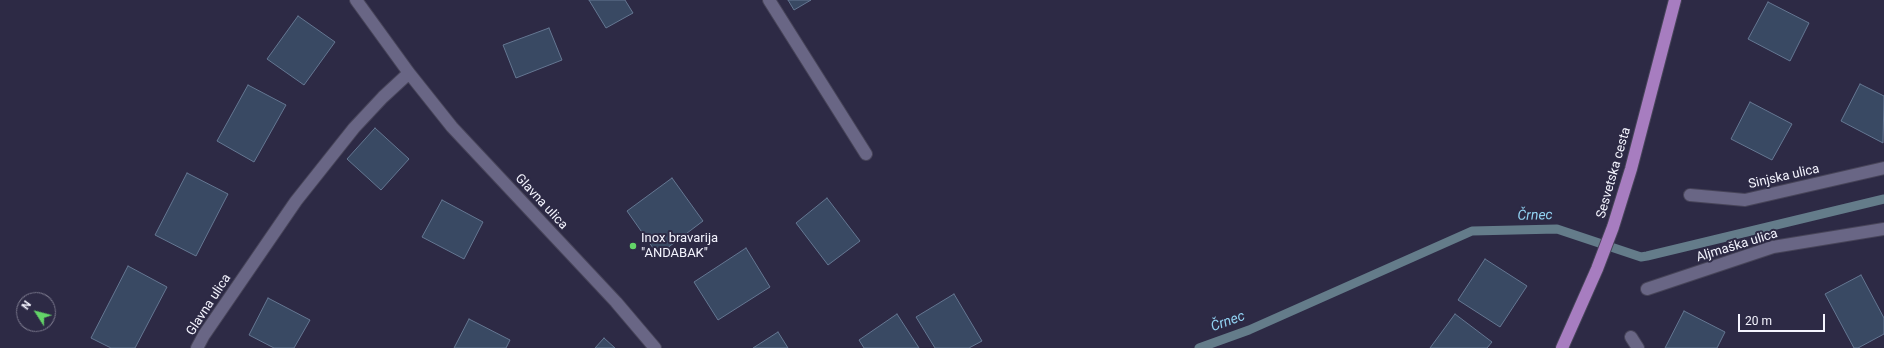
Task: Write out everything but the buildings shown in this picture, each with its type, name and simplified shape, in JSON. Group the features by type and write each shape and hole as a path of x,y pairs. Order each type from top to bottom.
{"main road":[{"name":"Sesvetska cesta","path":"1562,348 1613,227 1631,169 1675,0"}],"street":[{"name":"Glavna ulica","path":"356,0 409,73 452,127 616,302 655,348"},
{"path":"769,0 866,154"},
{"name":"Glavna ulica","path":"197,348 204,335 296,201 354,128 383,97 409,73"},
{"name":"Sinjska ulica","path":"1690,195 1745,200 1884,168"},
{"name":"Aljmaška ulica","path":"1647,289 1773,247 1884,229"},
{"path":"1631,337 1638,348"}],"waterway":[{"name":"Črnec","path":"1199,348 1249,330 1472,231 1557,229 1641,257 1884,199"}],"place":[{"name":"Inox bravarija \"ANDABAK\"","path":"633,246"}]}
